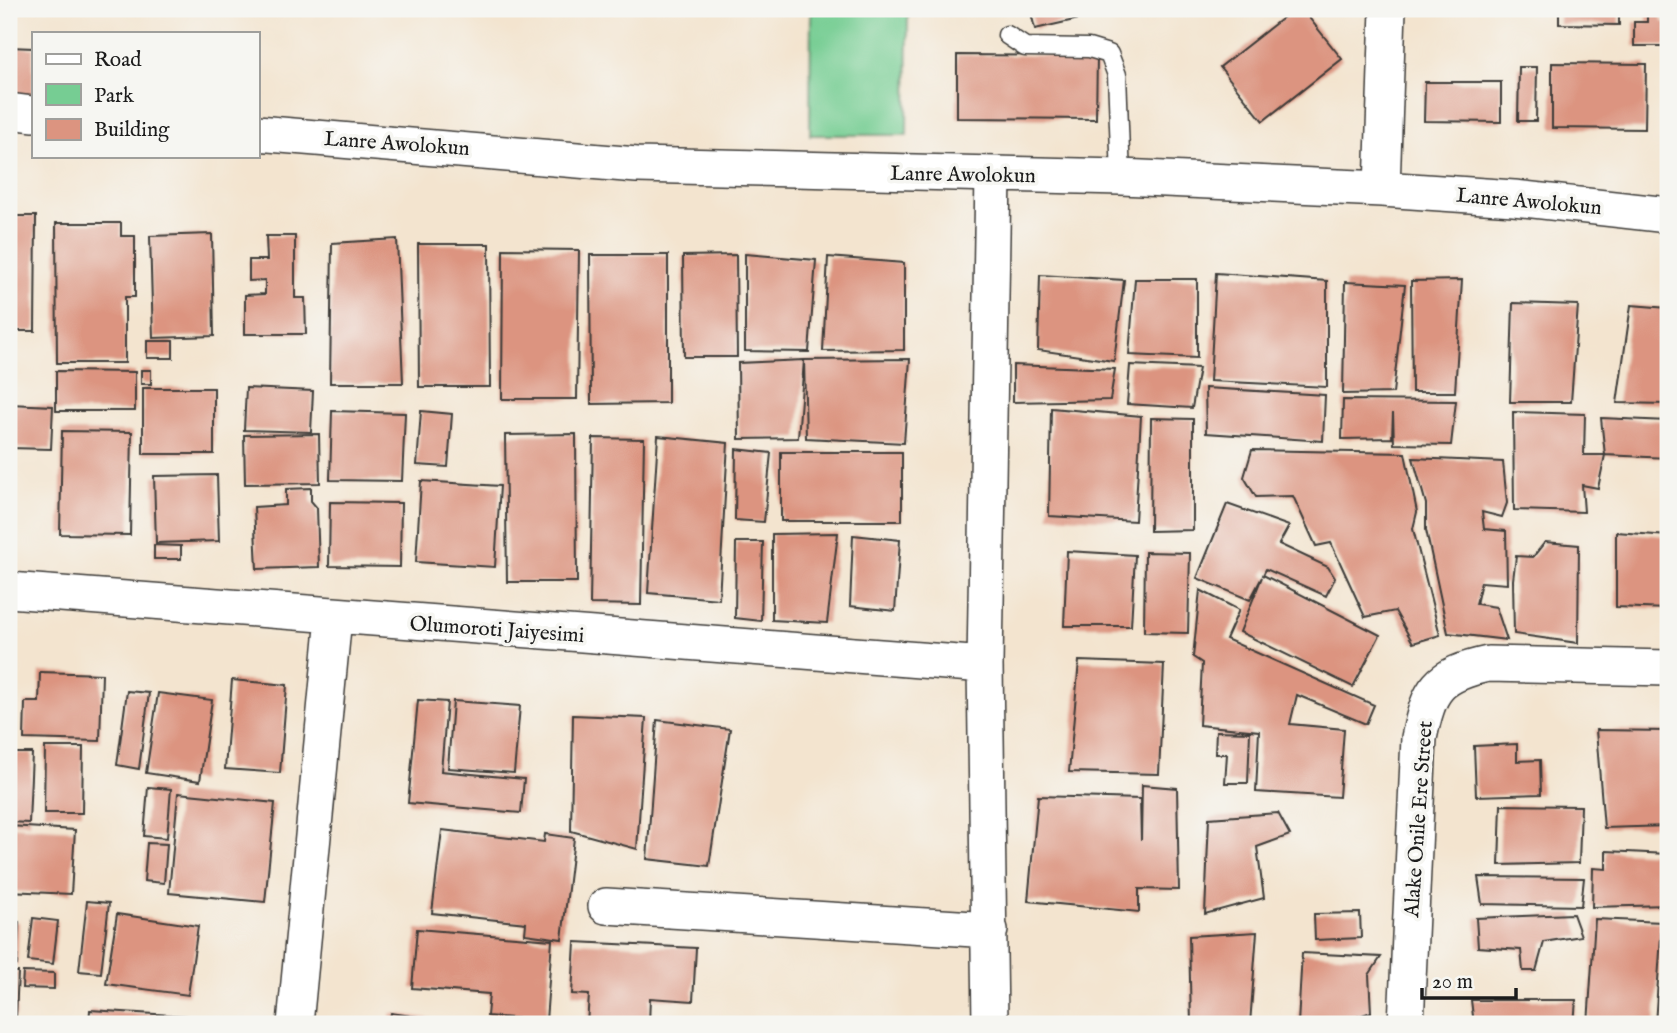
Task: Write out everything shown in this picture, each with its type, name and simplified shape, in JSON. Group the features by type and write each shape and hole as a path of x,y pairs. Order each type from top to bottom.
{"street":[{"path":"1382,189 1388,9"},
{"path":"9,111 32,114"},
{"name":"Lanre Awolokun","path":"259,133 637,165 1121,177 1382,189 1514,198 1668,215"},
{"path":"990,1024 985,665 993,174"},
{"name":"Olumoroti Jaiyesimi","path":"9,590 985,665"},
{"path":"295,1024 334,617"},
{"name":"Alake Onile Ere Street","path":"1406,1024 1419,738 1426,702 1440,683 1464,670 1488,664 1668,668"},
{"path":"606,905 990,930"}],"lane":[{"path":"1007,36 1025,47 1089,48 1110,54 1117,75 1121,177"}],"green space":[{"path":"811,9 908,9 907,135 810,135"}],"building":[{"path":"1030,9 1118,9 1118,10 1035,29"},
{"path":"1294,9 1302,9 1342,59 1263,121 1220,67"},
{"path":"1559,9 1619,9 1619,25 1559,24"},
{"path":"1647,9 1661,9 1662,22 1668,22 1668,46 1634,46 1634,22 1647,22"},
{"path":"9,47 32,48 32,96 9,95"},
{"path":"957,55 1097,56 1096,119 957,118"},
{"path":"1552,63 1646,64 1645,129 1552,128"},
{"path":"1519,67 1537,67 1536,121 1518,121"},
{"path":"1425,82 1501,82 1501,122 1424,121"},
{"path":"1664,135 1668,135 1668,156 1667,156"},
{"path":"9,216 36,216 35,331 9,331"},
{"path":"56,223 121,223 121,236 135,236 135,297 125,297 125,363 57,363"},
{"path":"212,234 214,336 153,338 150,236"},
{"path":"266,236 295,236 295,298 305,298 306,334 245,334 245,295 265,294 265,280 249,281 249,260 267,260"},
{"path":"397,239 403,383 330,383 332,243"},
{"path":"418,244 489,244 490,387 419,387"},
{"path":"503,249 579,250 577,399 502,399"},
{"path":"745,254 816,260 809,352 745,351"},
{"path":"590,255 668,255 668,403 591,404"},
{"path":"736,255 737,357 684,357 683,256"},
{"path":"828,257 904,263 904,350 823,351"},
{"path":"1216,273 1327,281 1327,387 1210,381"},
{"path":"1040,275 1124,280 1114,361 1038,350"},
{"path":"1135,279 1197,279 1197,358 1129,355"},
{"path":"1462,280 1455,392 1412,392 1411,281"},
{"path":"1345,282 1405,285 1393,393 1343,394"},
{"path":"1513,303 1578,305 1571,402 1510,402"},
{"path":"1631,305 1668,308 1668,404 1617,403"},
{"path":"9,339 14,339 13,381 9,381"},
{"path":"147,341 173,341 173,358 147,358"},
{"path":"910,359 904,443 806,438 804,360"},
{"path":"804,360 798,438 739,439 738,363"},
{"path":"1013,365 1115,369 1110,400 1013,402"},
{"path":"1130,365 1199,368 1192,408 1127,404"},
{"path":"141,370 151,370 151,384 141,384"},
{"path":"56,371 135,372 135,411 56,411"},
{"path":"143,388 214,388 214,454 143,454"},
{"path":"246,388 313,391 311,432 244,430"},
{"path":"1205,388 1325,395 1323,441 1206,433"},
{"path":"1343,400 1456,401 1451,445 1394,444 1393,413 1392,438 1342,439"},
{"path":"9,404 53,406 51,449 9,448"},
{"path":"1051,408 1141,416 1135,521 1049,516"},
{"path":"332,411 405,413 402,481 330,480"},
{"path":"421,411 452,414 448,467 417,465"},
{"path":"1513,412 1585,414 1584,455 1605,455 1598,488 1582,485 1584,512 1514,510"},
{"path":"1151,418 1193,419 1193,530 1150,531"},
{"path":"1601,418 1668,421 1668,458 1605,455"},
{"path":"62,431 132,432 130,535 60,534"},
{"path":"319,434 320,483 245,484 244,435"},
{"path":"576,434 577,582 507,582 505,435"},
{"path":"658,436 728,443 719,599 648,593"},
{"path":"593,438 644,439 641,605 590,604"},
{"path":"736,449 771,453 764,522 735,520"},
{"path":"1252,450 1405,453 1417,512 1413,529 1440,635 1413,643 1395,611 1365,617 1331,543 1316,546 1293,496 1256,497 1244,477"},
{"path":"781,452 902,452 902,521 781,521"},
{"path":"1413,458 1503,462 1507,503 1502,517 1482,512 1484,529 1506,531 1507,584 1481,582 1476,604 1496,607 1507,640 1448,633 1426,530 1426,504"},
{"path":"217,475 219,541 156,543 154,476"},
{"path":"421,481 500,486 495,567 416,562"},
{"path":"311,488 311,501 317,508 319,567 257,569 254,507 286,505 286,489"},
{"path":"330,502 401,503 400,567 329,566"},
{"path":"1227,504 1289,526 1279,544 1328,567 1335,578 1326,596 1266,569 1263,575 1380,635 1353,687 1240,632 1262,577 1250,600 1197,578"},
{"path":"1616,532 1668,536 1668,609 1616,607"},
{"path":"838,533 827,623 772,620 772,534"},
{"path":"853,535 900,540 895,611 850,606"},
{"path":"736,542 763,542 761,621 735,618"},
{"path":"1545,542 1579,545 1578,643 1514,634 1513,580 1516,556 1533,557"},
{"path":"154,545 181,546 181,559 154,559"},
{"path":"1067,551 1135,555 1131,626 1064,626"},
{"path":"1145,552 1190,553 1188,633 1144,632"},
{"path":"1200,590 1239,610 1226,639 1374,705 1366,724 1297,695 1290,724 1344,729 1339,797 1256,792 1259,731 1199,725 1202,663 1193,657"},
{"path":"1079,661 1164,664 1159,774 1069,772"},
{"path":"40,672 102,674 100,741 24,739 25,702 39,702"},
{"path":"232,680 287,685 280,773 225,769"},
{"path":"127,691 149,693 139,769 117,765"},
{"path":"158,693 212,700 200,781 146,773"},
{"path":"418,700 447,702 441,771 524,779 521,813 408,803"},
{"path":"453,701 520,706 514,773 448,768"},
{"path":"573,715 646,718 637,849 571,831"},
{"path":"657,720 730,729 709,866 647,859"},
{"path":"1596,730 1668,731 1668,826 1604,828"},
{"path":"1216,731 1250,732 1248,783 1225,783 1227,754 1215,754"},
{"path":"1517,744 1517,761 1540,760 1541,794 1476,796 1474,746"},
{"path":"45,747 83,747 82,813 44,813"},
{"path":"9,753 32,753 29,823 9,822"},
{"path":"1142,785 1177,788 1179,890 1139,889 1139,912 1028,901 1038,796 1140,799 1141,840"},
{"path":"148,787 171,789 167,838 144,836"},
{"path":"178,793 275,803 265,902 169,893"},
{"path":"1501,805 1581,806 1579,863 1499,865"},
{"path":"1278,813 1290,835 1257,847 1264,898 1205,914 1209,818"},
{"path":"9,826 75,830 71,894 9,891"},
{"path":"442,830 544,842 545,834 574,838 562,939 525,934 526,923 432,913"},
{"path":"147,843 167,844 164,883 144,881"},
{"path":"1606,851 1668,854 1668,905 1592,907 1593,868 1606,869"},
{"path":"1478,877 1584,878 1581,906 1482,904"},
{"path":"87,901 109,903 101,973 79,971"},
{"path":"1360,913 1361,938 1315,940 1314,914"},
{"path":"117,914 198,926 188,995 106,984"},
{"path":"1573,914 1581,936 1544,942 1536,971 1523,971 1521,950 1478,947 1476,918"},
{"path":"33,918 58,921 53,964 28,961"},
{"path":"1595,919 1662,922 1655,1024 1588,1024"},
{"path":"9,921 19,922 17,965 9,964"},
{"path":"417,929 552,940 546,1021 487,1016 489,994 412,988"},
{"path":"1257,932 1250,1024 1191,1024 1189,936"},
{"path":"575,942 696,948 693,1001 650,998 649,1024 587,1024 589,995 572,994"},
{"path":"1302,953 1381,957 1369,975 1371,1012 1337,1024 1298,1024"},
{"path":"9,972 18,972 16,1017 9,1017"},
{"path":"23,972 54,973 54,989 22,988"},
{"path":"1471,1000 1576,1000 1574,1024 1474,1024"},
{"path":"90,1010 203,1017 203,1024 89,1024"},
{"path":"391,1013 460,1023 460,1024 389,1024"}]}
